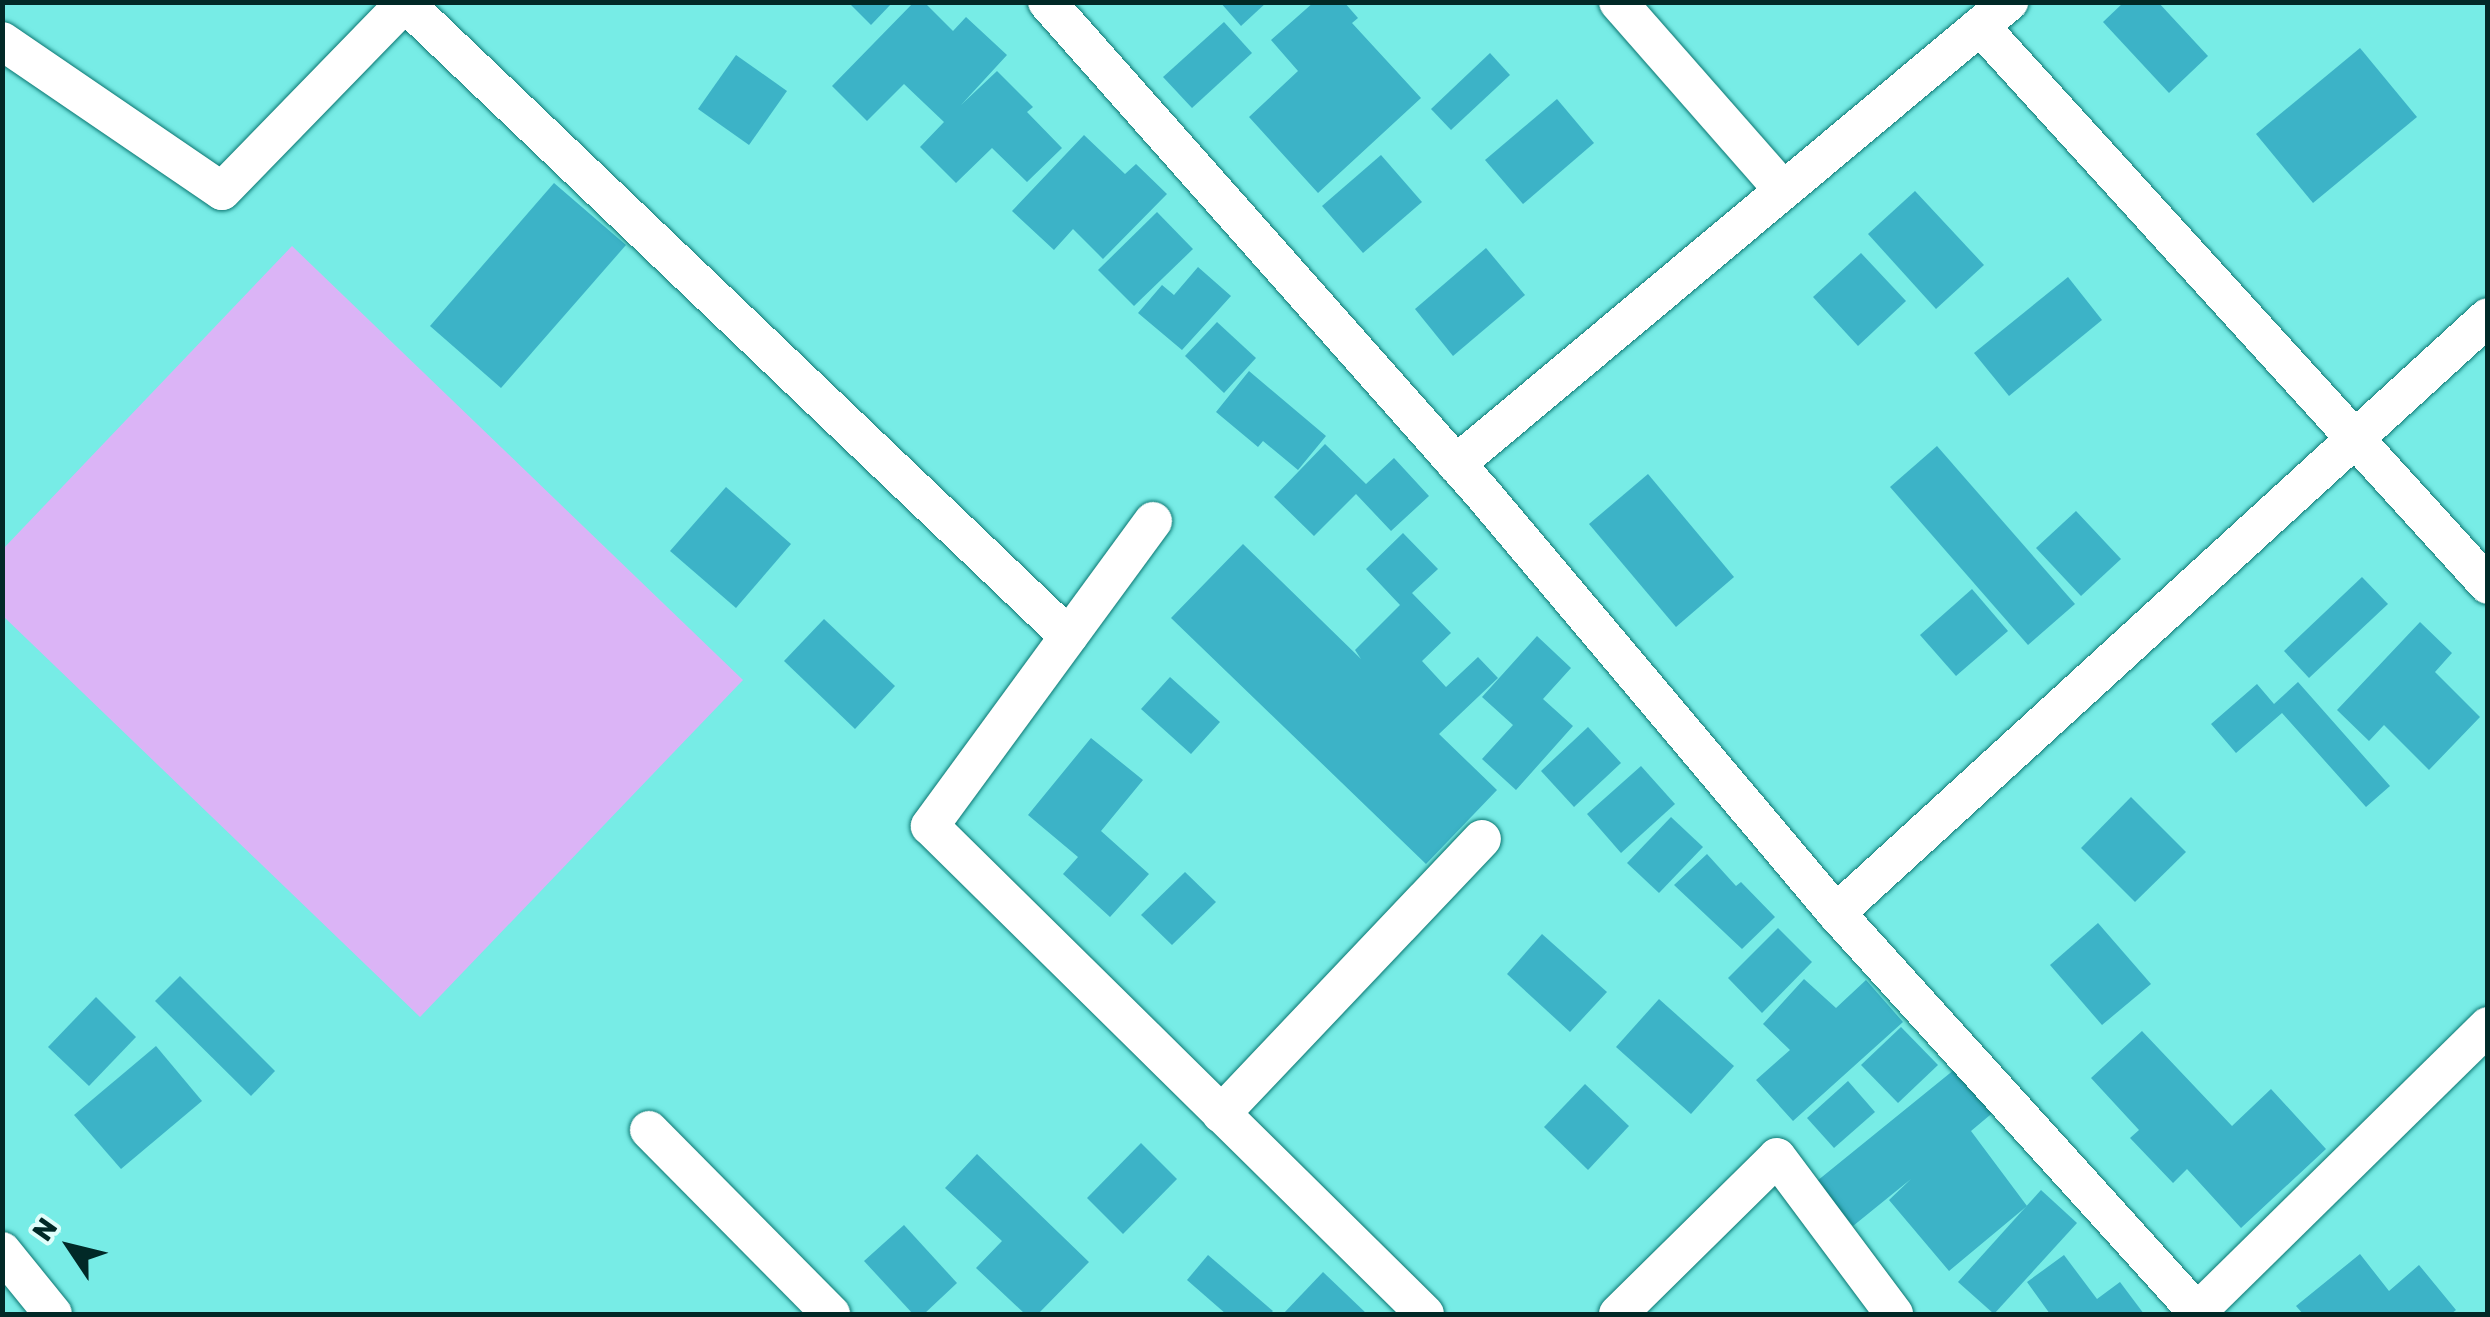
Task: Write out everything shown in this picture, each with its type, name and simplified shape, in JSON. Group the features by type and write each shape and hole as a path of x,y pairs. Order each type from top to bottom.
{"street":[{"path":"1047,2 1456,464 1836,913 2197,1314 2488,1026"},
{"path":"1618,2 1782,190"},
{"path":"2,41 222,190 405,3 1068,636"},
{"path":"1456,464 1995,14 2354,438 2488,585"},
{"path":"1836,913 2488,318"},
{"path":"1153,520 930,826 1424,1314"},
{"path":"1221,1114 1482,840"},
{"path":"649,1130 831,1314"},
{"path":"1618,1314 1777,1157 1894,1314"},
{"path":"2,1251 53,1314"}],"shaded area":[{"path":"292,246 743,680 420,1017 3,616 3,549"}],"building":[{"path":"848,2 893,2 871,25"},
{"path":"914,2 924,2 953,31 966,17 1007,55 961,105 997,71 1033,107 1027,112 1062,148 1027,182 992,148 956,183 920,147 944,122 904,84 867,121 832,86"},
{"path":"1220,2 1267,2 1241,26"},
{"path":"1314,2 1344,2 1358,18 1352,23 1421,98 1318,193 1249,117 1298,71 1271,40"},
{"path":"2124,2 2158,2 2208,56 2169,93 2103,22"},
{"path":"1224,22 1252,53 1192,108 1163,77"},
{"path":"2360,48 2417,117 2313,203 2256,134"},
{"path":"1490,53 1510,75 1451,130 1431,109"},
{"path":"736,55 787,91 749,145 698,109"},
{"path":"1557,99 1594,143 1523,204 1485,160"},
{"path":"1084,135 1125,174 1136,164 1167,194 1103,259 1073,229 1054,250 1012,211"},
{"path":"1381,155 1422,202 1363,253 1322,206"},
{"path":"554,183 626,245 501,388 430,326"},
{"path":"1915,191 1984,265 1936,309 1868,234"},
{"path":"1157,212 1193,249 1134,306 1098,270"},
{"path":"1486,248 1525,295 1453,356 1415,309"},
{"path":"1861,253 1906,301 1858,346 1813,297"},
{"path":"1198,267 1231,296 1182,350 1138,313 1162,285 1174,295"},
{"path":"2068,277 2102,320 2009,396 1974,353"},
{"path":"1217,322 1256,358 1224,393 1185,356"},
{"path":"1249,371 1326,436 1298,470 1263,441 1258,447 1216,412"},
{"path":"1325,444 1366,484 1394,458 1429,496 1391,531 1356,494 1314,536 1274,497"},
{"path":"1937,446 2075,604 2028,645 1890,487"},
{"path":"1648,474 1734,577 1676,627 1589,524"},
{"path":"726,487 791,544 736,608 670,551"},
{"path":"2076,511 2121,559 2081,596 2036,548"},
{"path":"1403,533 1438,569 1412,593 1451,633 1422,661 1446,687 1478,657 1498,678 1439,734 1497,790 1426,864 1171,618 1243,544 1361,659 1355,650 1400,605 1366,569"},
{"path":"2362,577 2388,604 2309,678 2284,651"},
{"path":"1972,589 2008,631 1956,676 1920,635"},
{"path":"824,619 895,686 855,729 784,661"},
{"path":"2420,622 2452,653 2435,672 2480,717 2429,770 2384,725 2369,741 2337,710"},
{"path":"1537,636 1571,668 1543,699 1573,726 1516,790 1482,759 1513,725 1482,697"},
{"path":"1170,677 1220,722 1191,754 1141,709"},
{"path":"2298,682 2390,786 2366,807 2282,713 2236,753 2211,724 2257,684 2274,704"},
{"path":"1588,727 1621,763 1574,807 1541,771"},
{"path":"1091,738 1143,780 1101,831 1149,874 1110,917 1063,874 1078,857 1028,815"},
{"path":"1641,766 1675,804 1621,853 1587,814"},
{"path":"2131,797 2186,852 2135,902 2081,848"},
{"path":"1671,817 1703,847 1659,893 1627,863"},
{"path":"1707,854 1736,886 1741,882 1775,917 1742,949 1674,885"},
{"path":"1185,872 1216,902 1172,945 1141,915"},
{"path":"2098,923 2151,984 2102,1025 2050,965"},
{"path":"1778,928 1812,962 1762,1013 1728,978"},
{"path":"1542,934 1607,992 1570,1032 1507,974"},
{"path":"180,976 275,1071 251,1096 155,1001"},
{"path":"1804,979 1836,1008 1866,980 1903,1022 1793,1121 1756,1080 1790,1050 1763,1024"},
{"path":"96,997 136,1037 89,1086 48,1047"},
{"path":"1659,999 1734,1066 1691,1114 1616,1047"},
{"path":"1901,1027 1938,1065 1898,1103 1861,1065"},
{"path":"2142,1031 2232,1126 2271,1089 2326,1149 2241,1228 2187,1169 2173,1183 2130,1138 2139,1130 2091,1078"},
{"path":"156,1046 202,1101 121,1169 74,1115"},
{"path":"1960,1065 1996,1110 1971,1131 2027,1206 1949,1271 1889,1200 1911,1179 1853,1226 1817,1181"},
{"path":"1848,1081 1875,1112 1834,1148 1807,1118"},
{"path":"1585,1084 1629,1126 1588,1170 1544,1127"},
{"path":"1141,1143 1177,1179 1123,1234 1087,1198"},
{"path":"977,1154 1089,1262 1038,1314 1025,1314 976,1268 1002,1241 945,1188"},
{"path":"2041,1190 2077,1223 1994,1314 1958,1282"},
{"path":"904,1225 957,1283 924,1314 913,1314 864,1261"},
{"path":"2360,1254 2389,1291 2419,1265 2456,1310 2451,1314 2303,1314 2296,1306"},
{"path":"1208,1255 1273,1311 1226,1314 1187,1280"},
{"path":"2064,1255 2097,1299 2120,1282 2144,1314 2050,1314 2027,1282"},
{"path":"1323,1272 1367,1314 1283,1314"}]}
